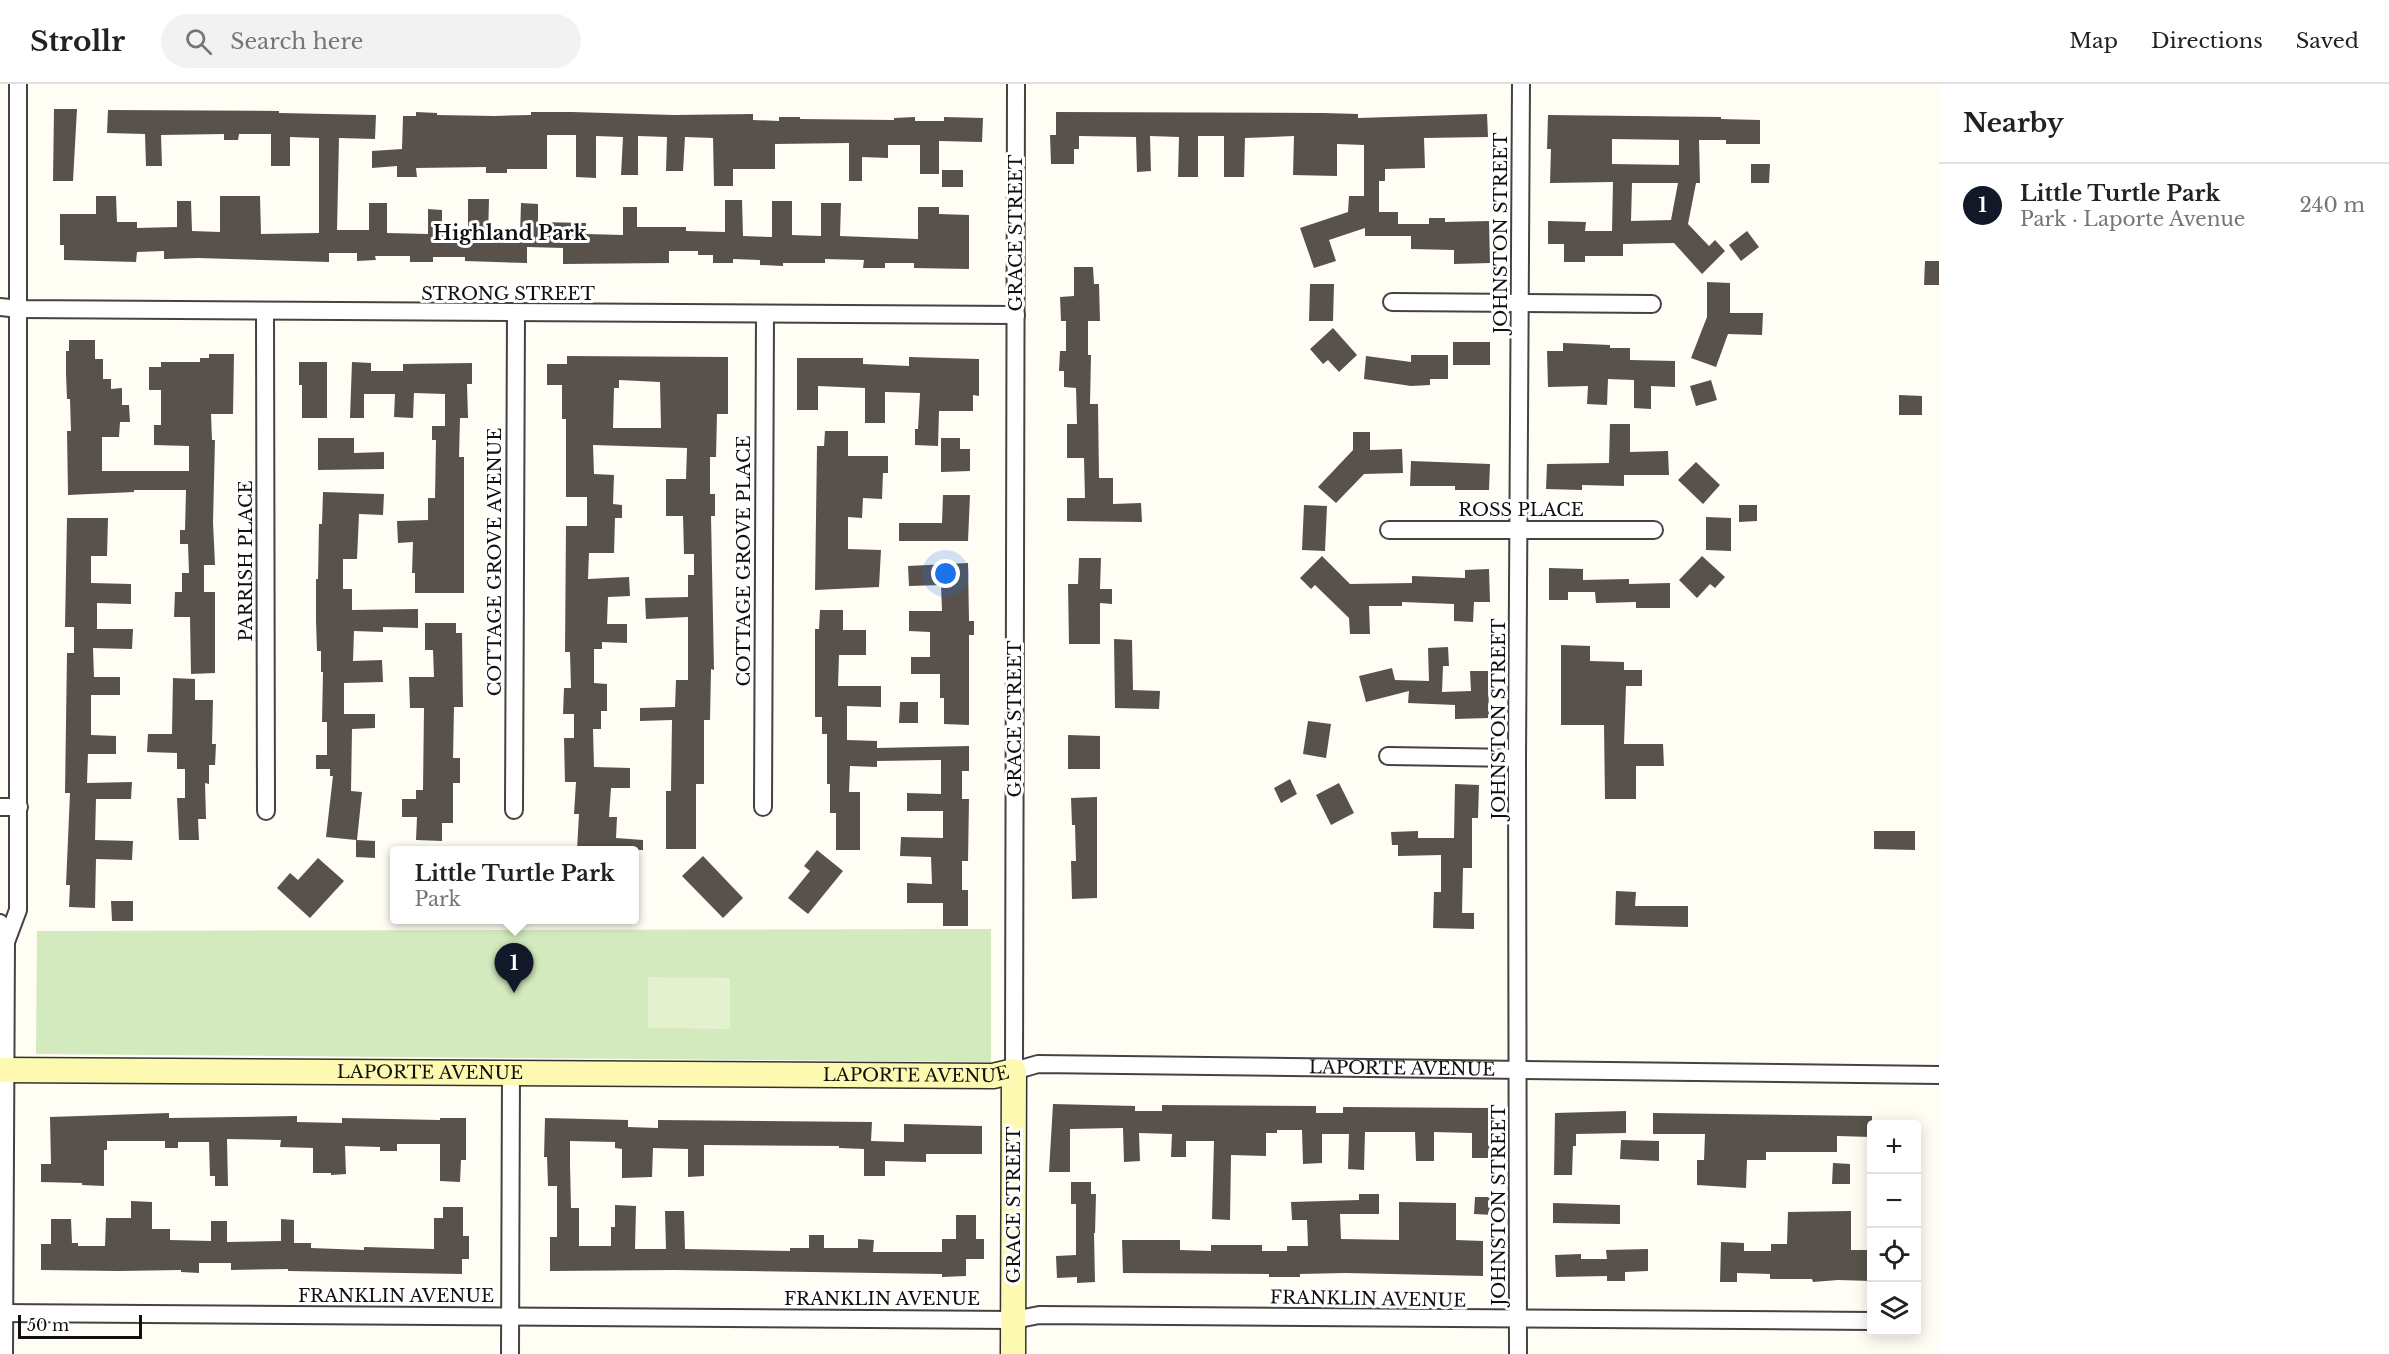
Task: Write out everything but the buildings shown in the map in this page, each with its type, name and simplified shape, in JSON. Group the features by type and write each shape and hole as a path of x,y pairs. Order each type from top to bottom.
{"street":[{"path":"6,942 18,910 18,84"},
{"name":"GRACE STREET","path":"1013,1354 1016,84"},
{"name":"JOHNSTON STREET","path":"1518,1354 1517,758 1521,84"},
{"path":"1392,302 1652,304"},
{"name":"STRONG STREET","path":"0,307 266,312 1017,315"},
{"name":"PARRISH PLACE","path":"266,312 266,811"},
{"name":"COTTAGE GROVE AVENUE","path":"514,810 516,313"},
{"name":"COTTAGE GROVE PLACE","path":"763,807 765,315"},
{"name":"ROSS PLACE","path":"1389,530 1654,530"},
{"path":"1388,756 1517,758"},
{"path":"0,807 19,807"},
{"path":"0,923 6,942 3,1070 2,1313 4,1354"},
{"name":"LAPORTE AVENUE","path":"3,1070 993,1076 1038,1064 1939,1076"},
{"path":"510,1354 511,1074"},
{"name":"FRANKLIN AVENUE","path":"2,1313 1014,1320 1039,1315 1867,1321"}],"green space":[{"path":"991,929 991,1062 36,1054 37,931"},
{"path":"648,977 730,978 730,1029 648,1028"}],"place":[{"name":"Little Turtle Park","path":"514,993"}],"district":[{"name":"Highland Park","path":"510,233"}]}
